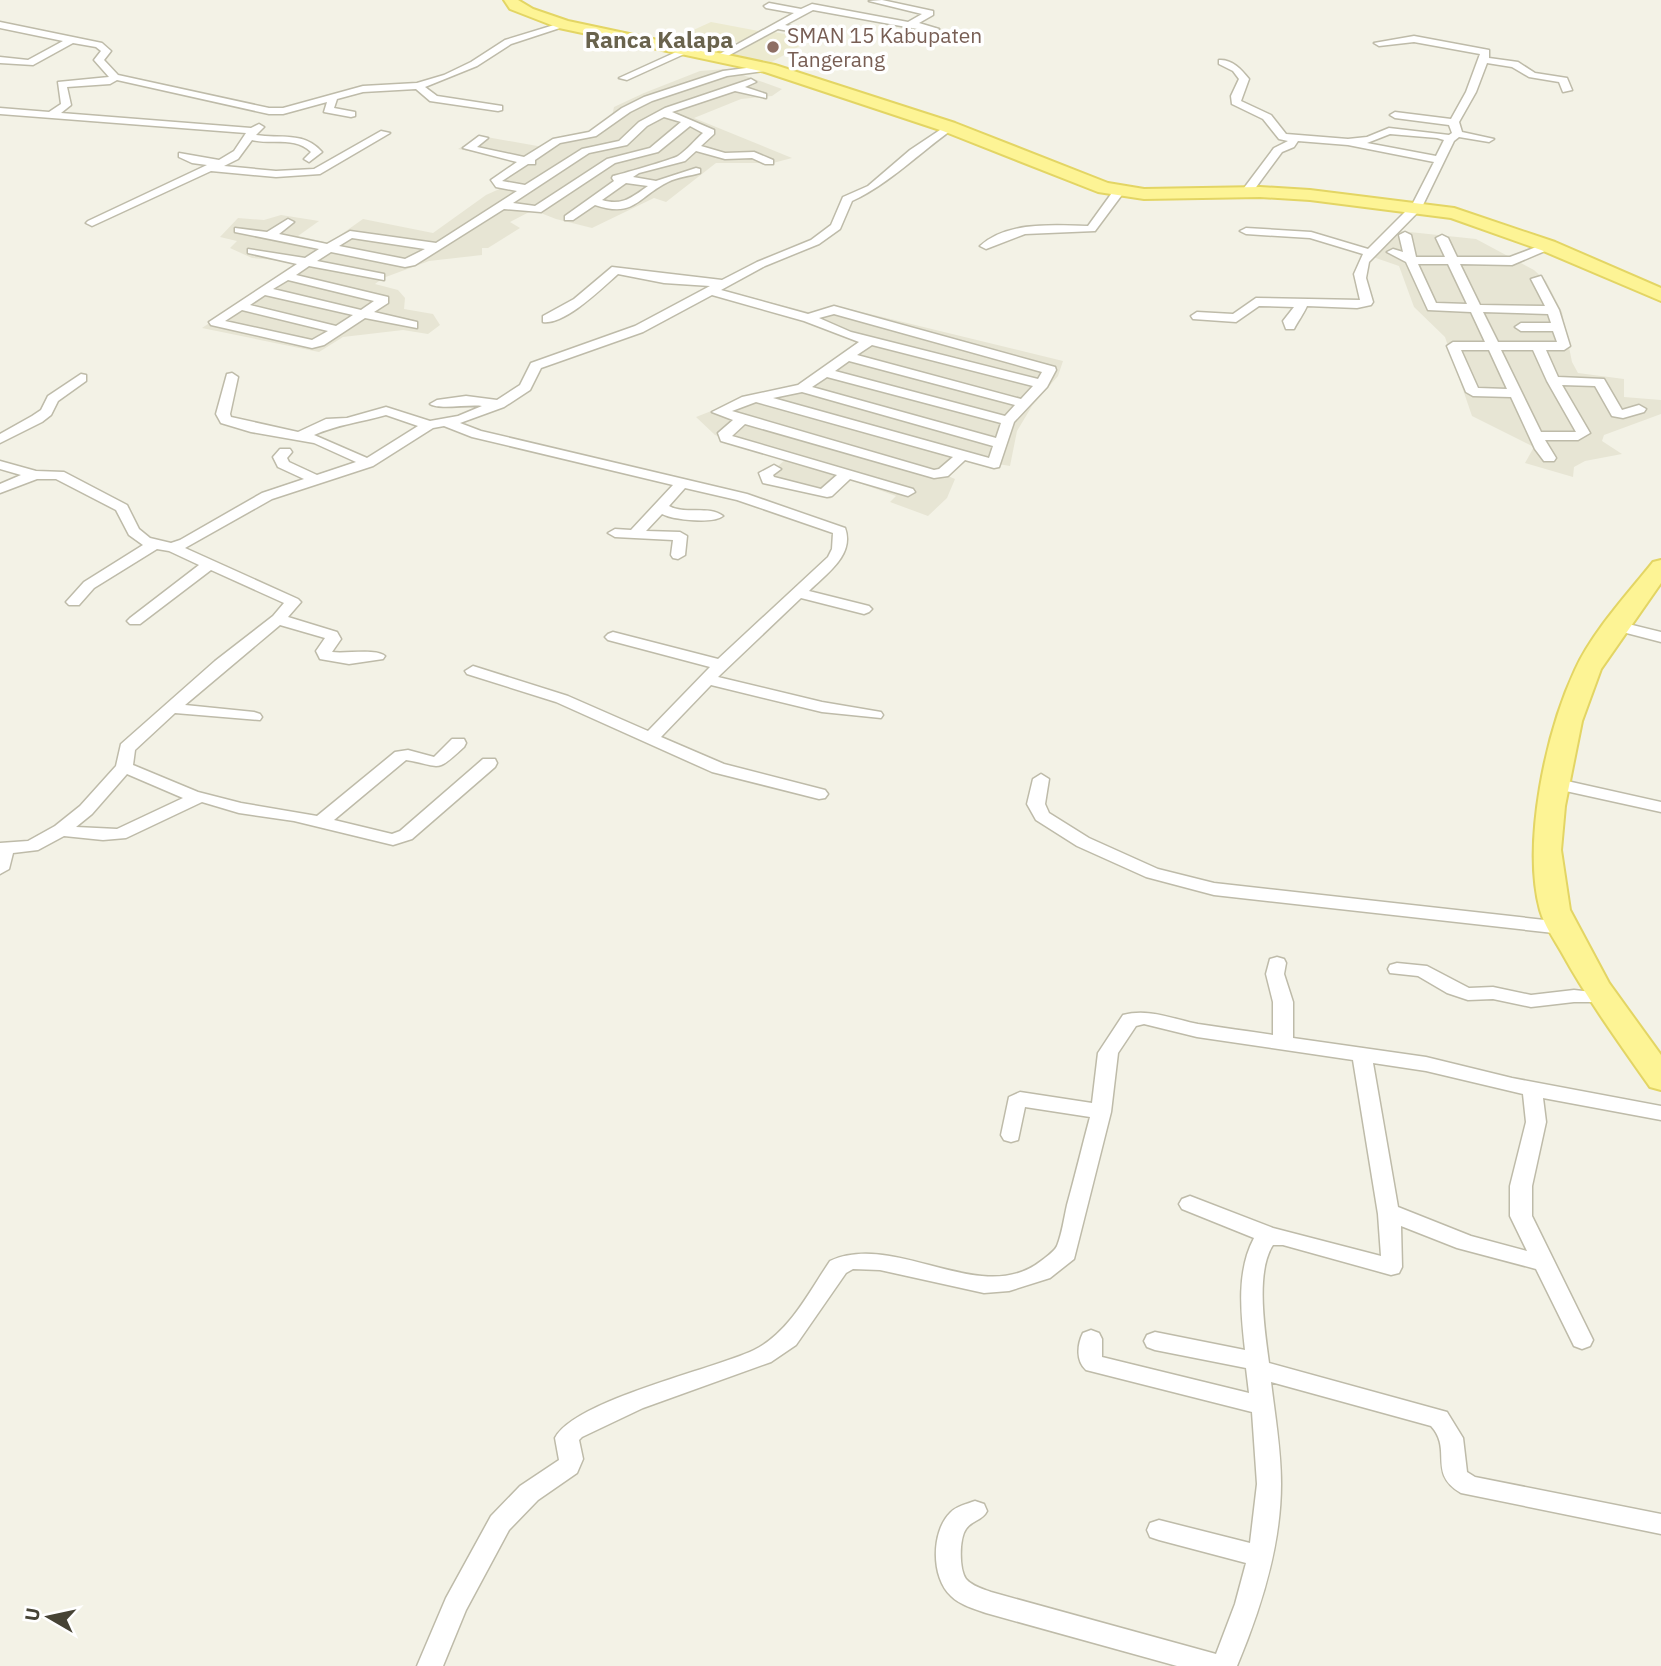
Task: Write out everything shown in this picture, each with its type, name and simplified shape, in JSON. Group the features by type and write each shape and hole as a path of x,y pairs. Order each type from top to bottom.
{"main road":[{"path":"511,0 515,6 564,25 769,68 949,127 1087,183 1118,192 1310,195 1418,207 1461,215 1548,246 1661,295"},
{"path":"1659,574 1616,626 1588,669 1569,721 1558,784 1551,806 1547,850 1555,910 1563,928 1604,998 1661,1079"}],"street":[{"path":"874,1 930,13 909,25"},
{"path":"769,6 802,12"},
{"path":"721,56 808,8 821,7 934,29"},
{"path":"0,25 99,45 105,49 99,60 115,78 147,82 256,110 283,111"},
{"path":"92,223 136,200 217,166 244,149 250,133 283,111 363,89 418,86 447,77 474,64 508,42 564,25"},
{"path":"776,26 824,36"},
{"path":"0,68 23,67 73,39"},
{"path":"1197,316 1236,318 1256,302 1366,303 1359,271 1370,253 1418,207 1453,136 1454,122 1471,92 1486,51 1447,47 1421,40 1379,43"},
{"path":"624,79 688,50"},
{"path":"0,60 30,63"},
{"path":"1482,60 1515,64 1529,74 1565,81 1567,90"},
{"path":"1222,62 1236,69 1244,79 1236,96 1238,104 1267,117 1281,136 1348,142 1369,140 1389,131 1489,139"},
{"path":"527,189 496,182 497,178 557,141 592,134 626,110 672,91 726,73 769,68"},
{"path":"52,114 66,105 62,84 110,82 115,78"},
{"path":"239,230 405,264 411,263 586,151 627,141 643,124 663,113 751,82"},
{"path":"418,86 434,99 498,107"},
{"path":"734,87 761,96"},
{"path":"672,91 695,100 723,104"},
{"path":"331,97 333,101 328,110 351,114"},
{"path":"695,100 708,111"},
{"path":"0,111 52,114 85,120 138,121 302,141 317,152 309,159"},
{"path":"0,118 17,113"},
{"path":"569,218 639,170 681,159 710,130 663,113"},
{"path":"1395,115 1454,122"},
{"path":"501,205 537,210 617,159 654,150 689,121"},
{"path":"172,547 184,543 267,496 368,463 429,425 461,419 499,404 526,387 536,366 639,329 720,290 761,264 825,236 841,220 843,202 872,188 914,152 949,127"},
{"path":"183,155 217,166 276,174 316,172 385,133"},
{"path":"483,138 468,146 469,149 656,184"},
{"path":"1247,192 1278,150 1290,145 1294,139"},
{"path":"1348,142 1398,155 1439,160"},
{"path":"694,147 729,149 769,162"},
{"path":"594,201 613,207 627,206 656,184 672,176 701,169 681,159"},
{"path":"986,246 1006,234 1022,229 1091,229 1118,192"},
{"path":"269,236 288,222"},
{"path":"1246,231 1311,235 1370,253"},
{"path":"286,276 382,298 381,303 312,344 216,323 240,306 350,234 359,233 434,248"},
{"path":"1405,235 1411,260 1432,307 1553,310"},
{"path":"1442,238 1549,458"},
{"path":"269,254 293,240"},
{"path":"1393,252 1411,260 1455,260 1490,256 1519,259 1548,246"},
{"path":"252,251 380,277"},
{"path":"547,319 578,302 616,270 720,290 806,317 839,332 869,341 1042,384"},
{"path":"1517,393 1473,392 1452,346 1564,346 1553,310 1537,279"},
{"path":"264,291 413,325"},
{"path":"1290,326 1289,321 1299,312 1299,303"},
{"path":"240,306 339,330"},
{"path":"757,398 994,464 1008,421 1042,384 1049,368 834,310 806,317"},
{"path":"1521,327 1559,327"},
{"path":"887,345 909,331"},
{"path":"869,341 850,357 802,388 757,398 719,411 937,475 961,456"},
{"path":"891,412 914,397 927,378 965,345"},
{"path":"1536,436 1578,436 1583,433 1553,381 1538,346"},
{"path":"850,357 1023,403"},
{"path":"824,372 1008,421"},
{"path":"232,377 223,414 226,420 251,428 318,440 368,463"},
{"path":"0,439 37,419 46,412 53,398 80,378"},
{"path":"896,391 927,378"},
{"path":"1553,381 1599,382 1617,413 1639,409"},
{"path":"802,388 1002,444"},
{"path":"437,404 457,400 499,404"},
{"path":"785,456 828,419 852,403"},
{"path":"301,436 331,422 348,422 386,411 429,425"},
{"path":"743,419 725,433 726,439 908,492"},
{"path":"445,422 477,434 743,497 840,531 839,549 834,558 721,664 709,680 652,737"},
{"path":"864,479 936,425"},
{"path":"285,452 280,457 283,464 314,479"},
{"path":"0,456 17,460 27,472"},
{"path":"0,465 27,472 59,475 122,508 132,533 154,545 172,547 290,599 291,606 127,748 124,767 86,810 61,830 32,846 2,849 0,869"},
{"path":"774,469 766,473 768,480 821,493 827,493 847,474"},
{"path":"0,489 27,472"},
{"path":"635,535 683,482"},
{"path":"660,507 673,514 716,516"},
{"path":"615,533 680,536 678,555"},
{"path":"74,603 89,585 154,545"},
{"path":"135,621 210,563"},
{"path":"799,593 863,609"},
{"path":"278,618 332,635 333,639 324,651 326,656 349,659 377,656"},
{"path":"1616,626 1661,637"},
{"path":"613,637 721,664"},
{"path":"472,671 562,699 718,768 818,794"},
{"path":"709,680 822,707 876,715"},
{"path":"173,708 254,716"},
{"path":"320,823 401,756 408,755 437,763 458,743"},
{"path":"124,767 196,797 388,840 398,839 489,763"},
{"path":"1041,779 1036,804 1042,816 1083,842 1152,873 1214,889 1563,928"},
{"path":"1558,784 1661,807"},
{"path":"61,830 103,835 121,834 196,797"},
{"path":"1277,963 1275,974 1283,1002 1283,1043"},
{"path":"1397,969 1420,970 1468,994 1481,991 1531,1001 1574,996 1604,998"},
{"path":"430,1666 455,1606 500,1523 529,1493 569,1466 571,1460 566,1442 572,1431 635,1401 763,1356 788,1339 838,1268 850,1261 905,1265 984,1285 1009,1283 1042,1272 1066,1253 1101,1112 1108,1053 1127,1023 1134,1019 1144,1018 1197,1030 1426,1064 1532,1089 1661,1113"},
{"path":"1190,1204 1271,1236 1391,1267 1393,1242 1390,1212 1362,1055"},
{"path":"1532,1089 1536,1122 1519,1206 1527,1233 1582,1340"},
{"path":"1011,1135 1016,1102 1020,1099 1101,1112"},
{"path":"1390,1212 1426,1229 1469,1244 1543,1262"},
{"path":"975,1511 960,1518 954,1526 948,1563 952,1579 964,1592 986,1602 1221,1666 1243,1625 1256,1583 1269,1501 1267,1442 1256,1365 1255,1259 1263,1241 1271,1236"},
{"path":"1091,1339 1090,1360 1094,1364 1262,1405"},
{"path":"1155,1341 1256,1365 1439,1419 1448,1426 1452,1437 1451,1457 1456,1478 1470,1486 1661,1524"},
{"path":"1159,1530 1260,1556"}],"shaded area":[{"path":"711,22 764,32 743,43 689,32"},
{"name":"SMAN 15 Kabupaten Tangerang","path":"774,32 812,39 770,63 733,54"},
{"path":"726,69 782,89 772,96 741,99 694,118 792,158 773,163 716,163 666,202 654,198 592,228 533,210 510,222 520,228 488,248 482,248 482,255 429,261 383,278 375,284 398,290 405,298 404,309 433,314 440,325 428,334 403,330 343,337 319,352 202,328 300,262 252,258 230,248 237,241 220,237 238,218 264,220 281,215 319,221 298,236 329,243 363,219 433,233 486,195 506,186 490,181 520,161 458,149 481,136 543,147 558,137 593,130 612,116 614,107 644,93 700,71"},
{"path":"1400,231 1476,239 1534,270 1546,281 1562,312 1572,362 1578,373 1624,379 1624,397 1661,400 1661,414 1604,435 1602,441 1622,454 1585,461 1574,467 1573,477 1525,463 1534,447 1472,416 1445,337 1414,307 1399,266 1373,257 1377,250"},
{"path":"723,290 812,313 833,305 1063,361 1058,376 1032,406 1017,431 1010,466 969,459 948,476 955,479 947,498 928,516 890,502 896,496 851,480 830,499 763,479 785,460 715,435 696,417 752,395 796,385 854,351 858,343 831,329 716,295"}],"place":[{"name":"SMAN 15 Kabupaten Tangerang","path":"773,47"}],"district":[{"name":"Ranca Kalapa","path":"659,39"}]}
